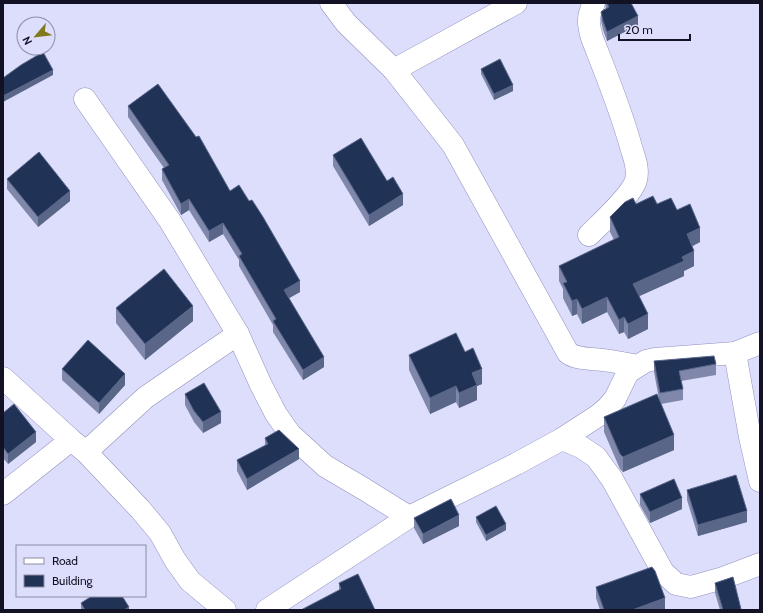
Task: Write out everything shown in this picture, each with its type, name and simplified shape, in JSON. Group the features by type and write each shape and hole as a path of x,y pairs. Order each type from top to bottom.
{"street":[{"path":"331,3 346,23 394,70 453,146 568,353 580,358 603,360 637,366"},
{"path":"394,70 516,3"},
{"path":"589,235 632,190 636,180 637,167 626,126 588,24 594,3"},
{"path":"85,100 170,221 238,334 276,414 290,434 325,466 409,516"},
{"path":"3,494 78,446 238,334"},
{"path":"267,610 409,516 516,464 562,439 599,415 615,398 627,374 646,361 735,353 760,343"},
{"path":"735,353 750,437 760,481"},
{"path":"3,378 78,446 140,510 160,533 175,560 190,581 225,610"},
{"path":"562,439 596,457 612,479 663,572 676,584 691,586 723,578 760,564"}],"building":[{"path":"607,3 631,3 638,16 607,32 601,12 609,7"},
{"path":"36,56 45,56 53,70 3,96 3,78"},
{"path":"500,59 513,85 494,94 481,69"},
{"path":"158,84 196,137 199,136 230,191 239,185 249,201 252,200 300,281 284,290 324,357 303,370 273,321 276,319 239,256 242,254 223,223 209,231 189,199 181,204 162,169 169,165 128,106"},
{"path":"361,138 387,181 393,177 403,194 369,215 333,155"},
{"path":"39,152 70,191 38,217 7,179"},
{"path":"653,196 657,204 671,198 677,210 690,204 700,228 687,234 694,251 682,257 684,261 633,284 648,314 628,324 624,317 619,320 607,297 582,309 577,299 572,301 563,283 567,282 559,266 619,237 610,217 625,202 633,198 636,204"},
{"path":"164,269 193,306 145,344 116,308"},
{"path":"456,333 465,352 473,348 482,369 472,373 477,385 459,393 456,386 430,398 409,355"},
{"path":"88,340 125,374 99,403 62,369"},
{"path":"714,356 716,364 679,371 683,389 660,393 654,361"},
{"path":"204,383 221,412 203,422 194,411 185,394"},
{"path":"657,394 674,435 623,457 620,454 604,417"},
{"path":"14,404 36,432 8,454 3,447 3,413"},
{"path":"279,430 299,449 247,479 237,460 268,444 265,438"},
{"path":"736,475 747,511 698,525 687,490"},
{"path":"674,479 682,498 650,512 640,494"},
{"path":"451,499 459,515 423,534 414,518"},
{"path":"496,506 506,524 486,535 476,517"},
{"path":"652,567 655,571 665,598 632,610 604,610 596,587"},
{"path":"358,574 375,610 301,610 341,589 339,583"},
{"path":"733,577 741,609 723,610 715,583"},
{"path":"90,597 123,597 129,607 124,610 85,610 81,603"}]}
